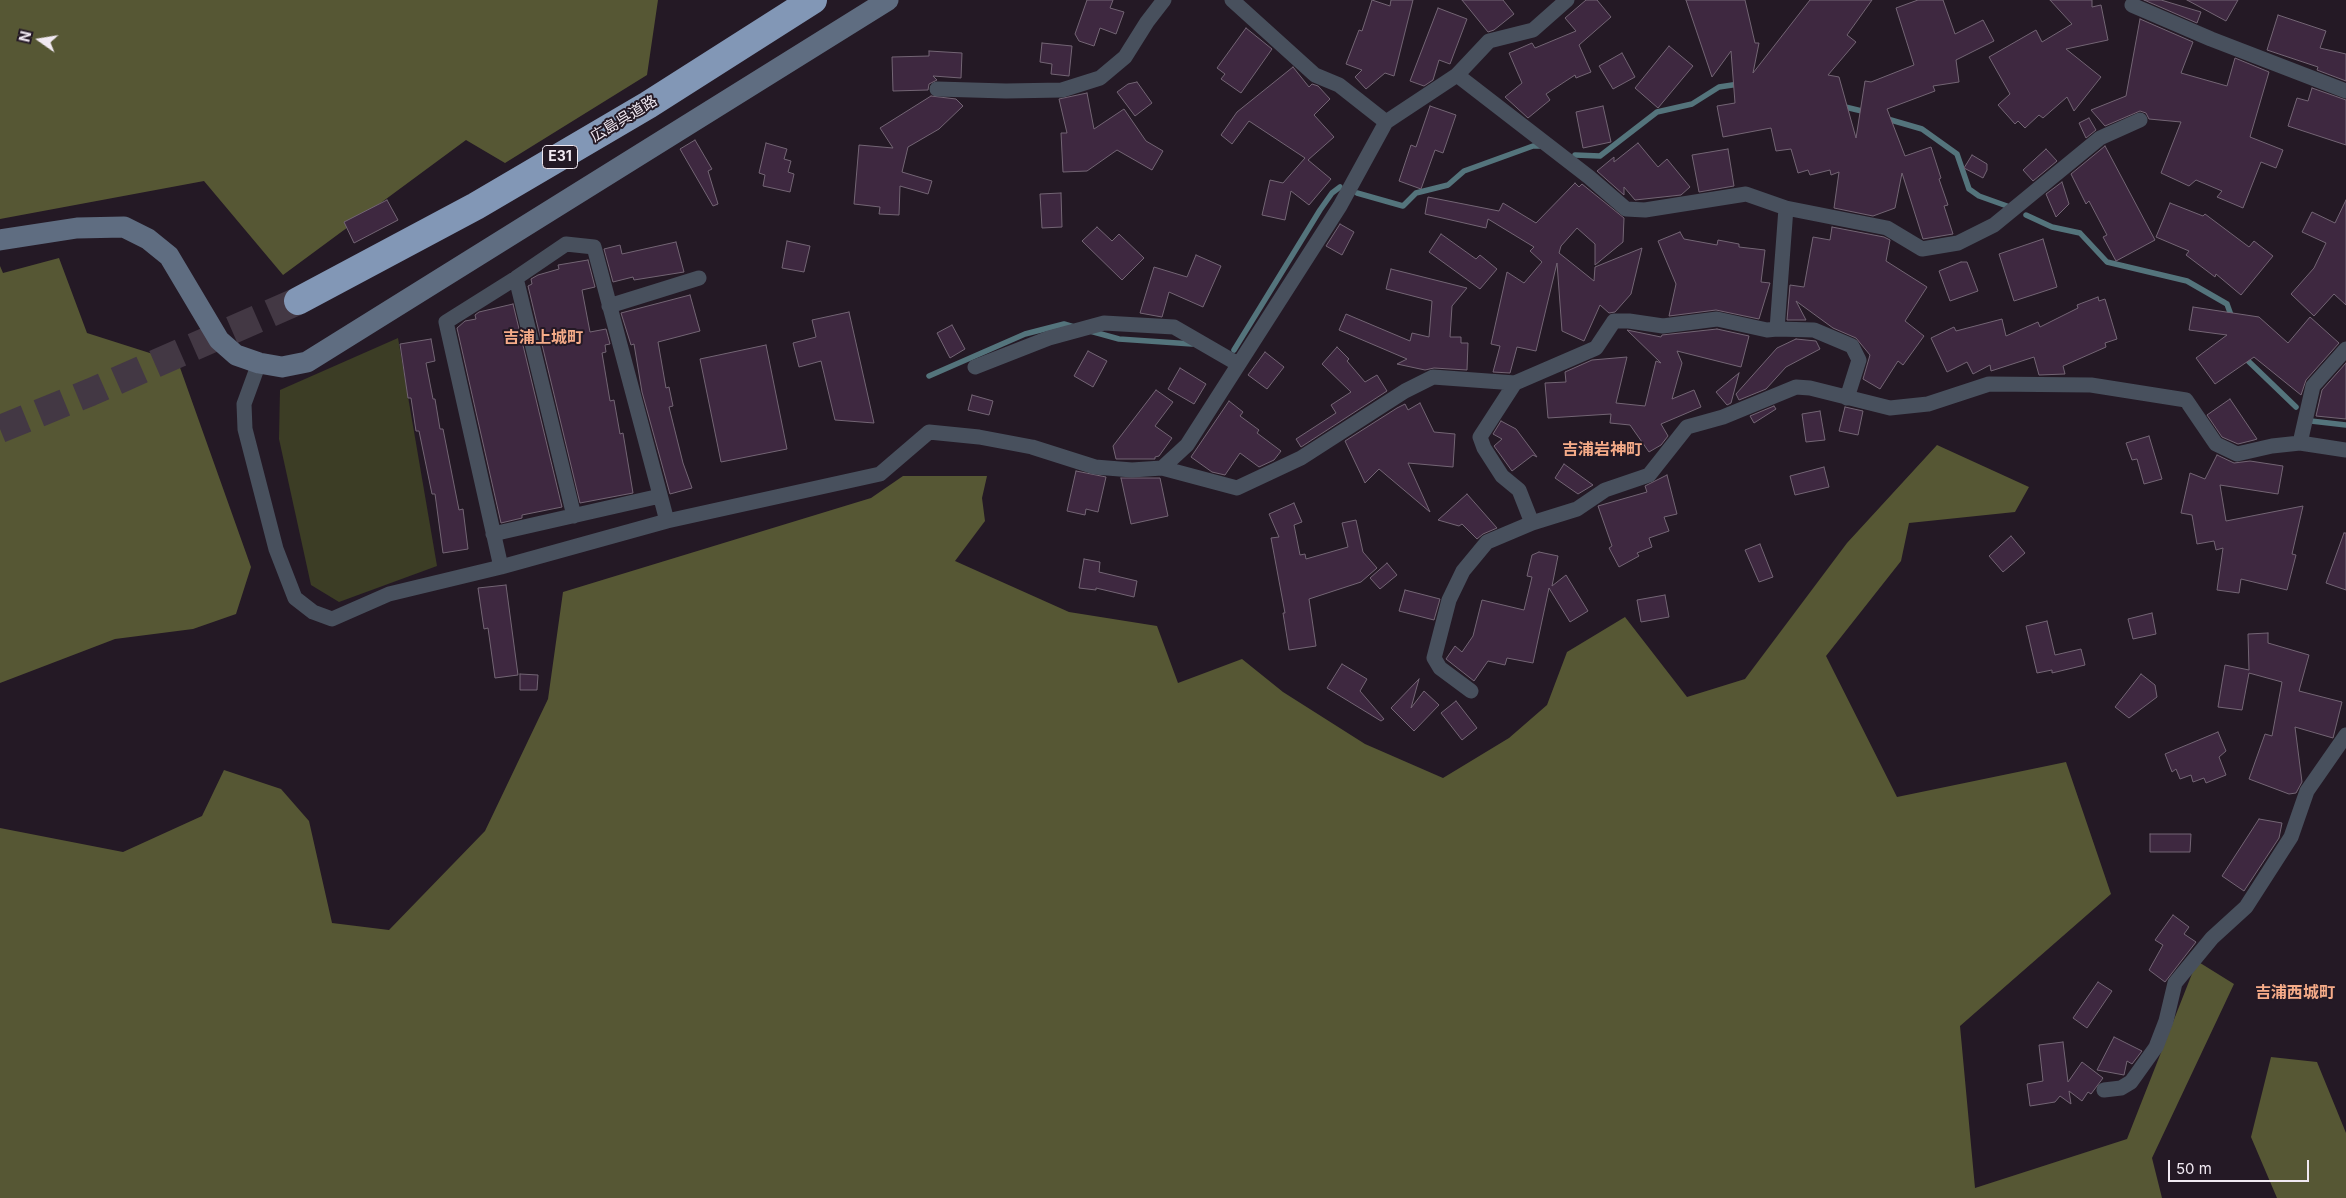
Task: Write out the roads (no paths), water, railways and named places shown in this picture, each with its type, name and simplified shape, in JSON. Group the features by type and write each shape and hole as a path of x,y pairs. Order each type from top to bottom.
{"highway":[{"name":"広島呉道路","path":"298,301 476,206 648,105 813,0"}],"street":[{"path":"0,240 77,228 124,227 148,239 169,256 219,340 236,355 259,363 282,367 307,362 888,0"},
{"path":"937,88 1006,92 1062,90 1100,78 1125,57 1147,22 1164,0"},
{"path":"1232,0 1315,75 1339,85 1386,122"},
{"path":"1162,468 1187,445 1340,206 1386,122 1457,75 1489,41 1533,30 1567,0"},
{"path":"2132,5 2211,39 2346,91"},
{"path":"1457,75 1589,176 1626,209 1645,210 1746,194 1786,208 1887,228 1922,249 1958,243 1994,225 2100,138 2140,120"},
{"path":"1777,329 1786,208"},
{"path":"501,567 446,322 566,244 594,247 667,521"},
{"path":"516,278 574,516"},
{"path":"609,306 699,278"},
{"path":"259,363 244,404 245,429 276,549 295,598 312,612 332,619 390,594 501,567 667,521 880,474 929,432 979,437 1032,447 1095,467 1132,470 1162,468 1237,488 1302,458 1405,391 1433,378 1515,383 1596,348 1614,321 1629,320 1663,326 1717,319 1767,330 1814,330 1852,346 1859,360 1847,398"},
{"path":"975,368 1049,338 1104,323 1174,327 1238,364"},
{"path":"2300,442 2313,386 2346,349"},
{"path":"1515,383 1480,437 1484,448 1502,476 1519,490 1532,523"},
{"path":"1471,691 1440,668 1434,658 1449,600 1463,571 1487,542 1532,523 1577,509 1605,490 1649,475 1688,427 1723,417 1796,387 1810,388 1890,408 1928,404 1988,384 2091,385 2186,400 2216,444 2237,454 2300,442 2346,450"},
{"path":"493,534 660,496"},
{"path":"2104,1090 2121,1088 2131,1082 2156,1047 2166,1021 2175,983 2212,938 2246,907 2291,837 2307,791 2346,735"}],"waterway":[{"path":"1575,155 1600,156 1657,112 1692,104 1719,87 1739,84"},
{"path":"1841,106 1866,112"},
{"path":"1884,118 1922,129 1957,154 1969,189 1979,196 2007,206"},
{"path":"1357,193 1403,206 1416,193 1448,185 1464,171 1533,146 1541,146"},
{"path":"1234,350 1320,210 1332,193 1340,187"},
{"path":"2026,215 2052,227 2080,233 2107,262 2187,281 2227,304 2232,318"},
{"path":"929,376 1025,334 1064,324 1074,327"},
{"path":"1090,331 1119,339 1192,344"},
{"path":"2243,356 2296,407"},
{"path":"2311,421 2346,425"}],"tunnel":[{"path":"0,429 91,392 298,301"}],"district":[{"name":"吉浦上城町","path":"543,338"},
{"name":"吉浦岩神町","path":"1602,450"},
{"name":"吉浦西城町","path":"2295,993"}]}
